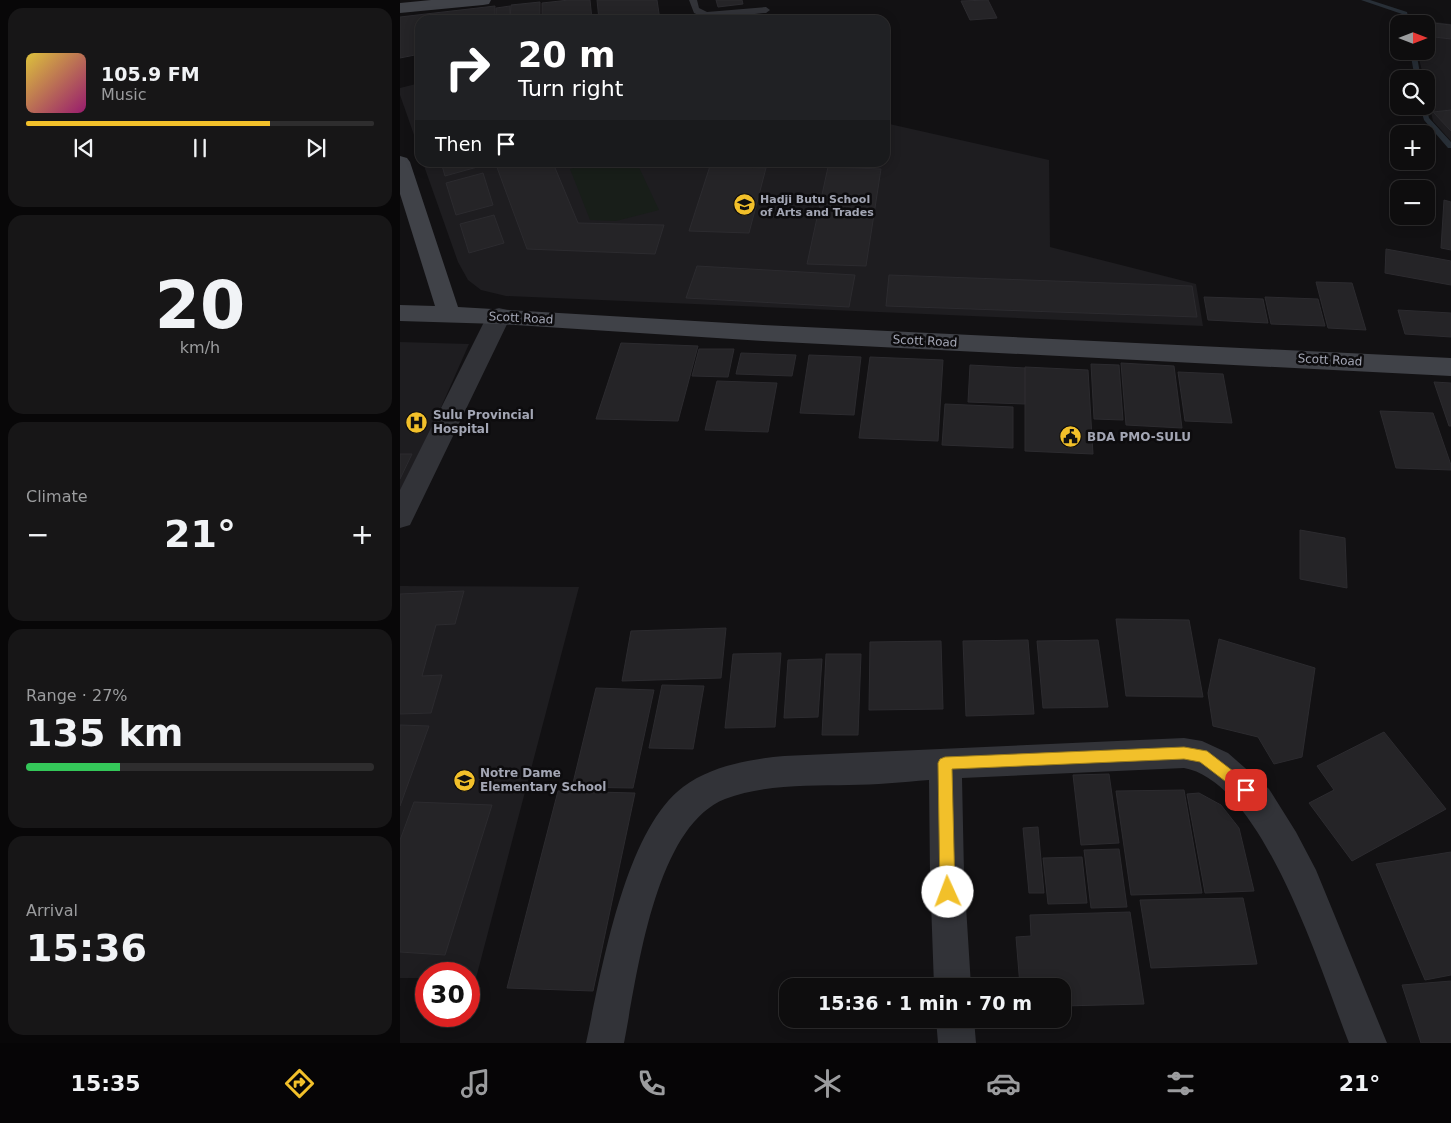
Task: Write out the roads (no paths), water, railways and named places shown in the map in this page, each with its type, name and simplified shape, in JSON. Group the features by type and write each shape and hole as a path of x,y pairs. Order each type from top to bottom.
{"street":[{"path":"400,8 484,0"},
{"path":"400,162 449,314"},
{"name":"Scott Road","path":"400,313 499,316 763,333 1451,367"},
{"path":"400,517 499,316"},
{"path":"606,1043 630,925 641,888 653,860 680,812 698,795 716,787 759,775 945,763 1184,753 1202,756 1216,764 1257,801 1295,864 1314,905 1368,1043"},
{"path":"945,763 947,874 953,978"},
{"path":"956,1028 957,1043"}],"lane":[{"path":"692,0 695,8 700,12 711,14 766,10"}],"waterway":[{"path":"1364,0 1405,13 1405,15"},
{"path":"1415,60 1416,70"},
{"path":"1425,115 1426,119 1451,146"}],"place":[{"name":"Hadji Butu School of Arts and Trades","path":"744,205"},
{"name":"Sulu Provincial Hospital","path":"417,422"},
{"name":"BDA PMO-SULU","path":"1071,437"},
{"name":"Notre Dame Elementary School","path":"464,780"}]}
